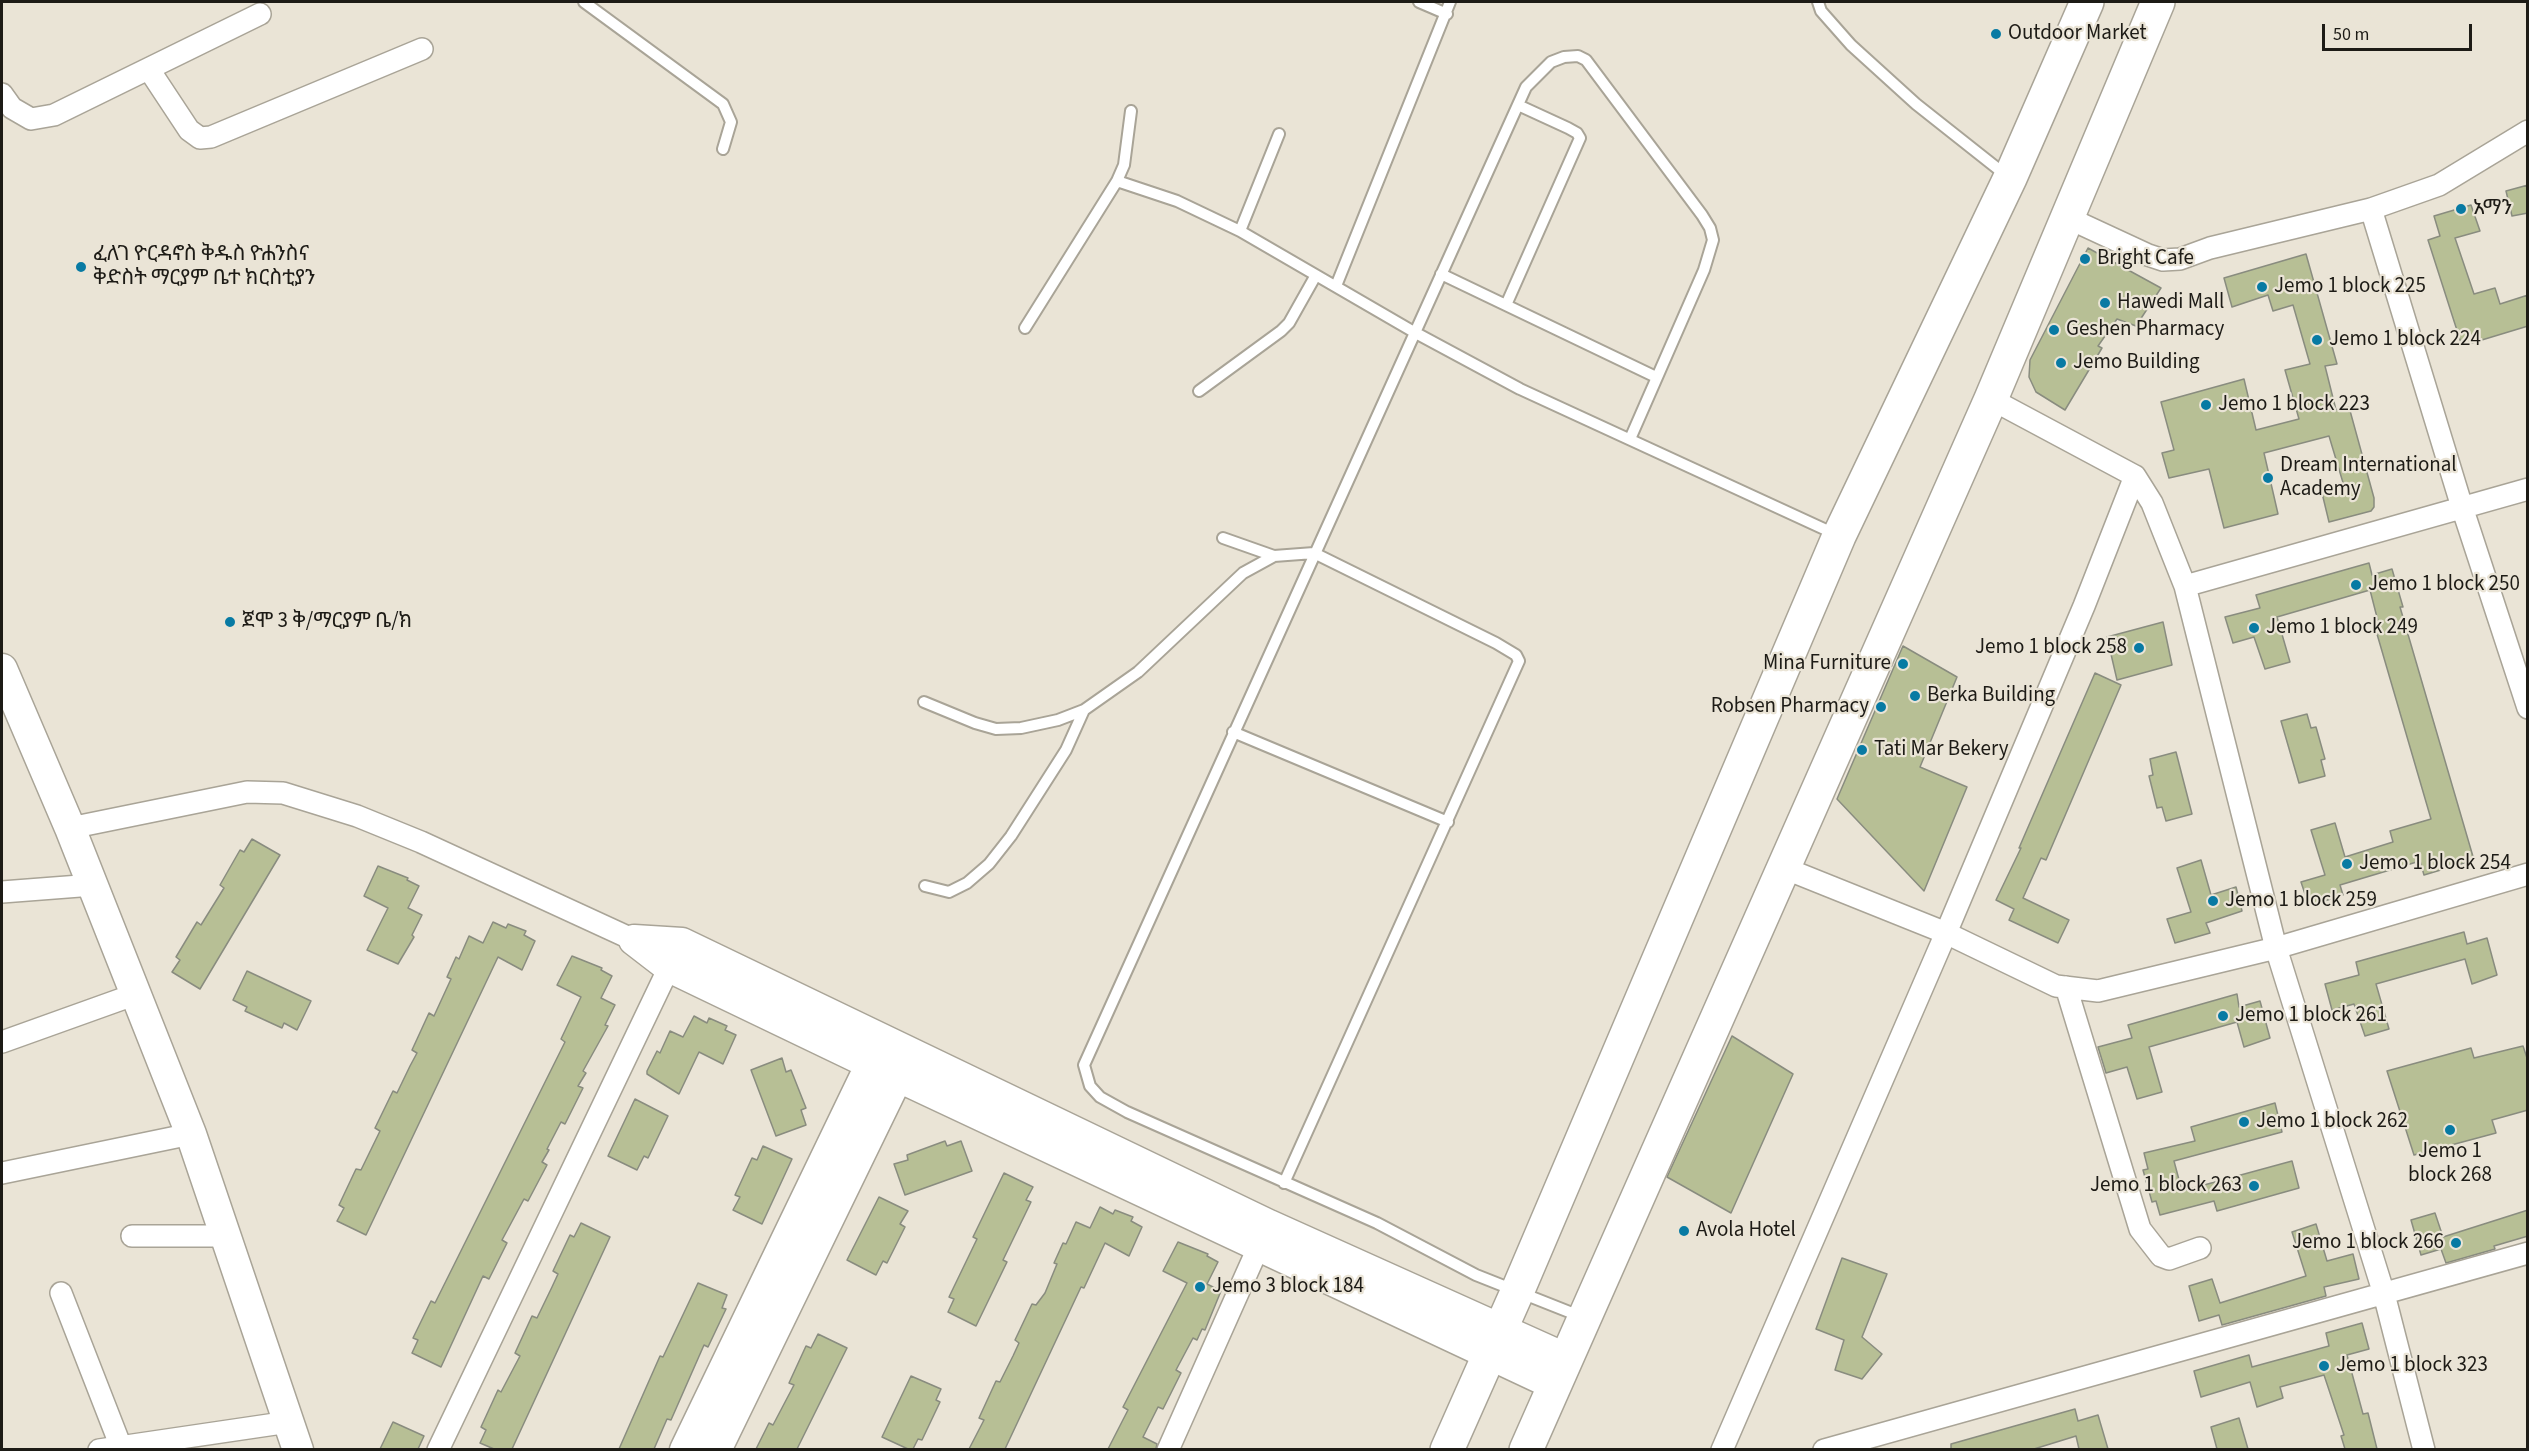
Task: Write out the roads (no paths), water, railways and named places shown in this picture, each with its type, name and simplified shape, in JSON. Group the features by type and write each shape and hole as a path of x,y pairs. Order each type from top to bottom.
{"main road":[{"path":"1446,1449 1518,1290 1839,536 2010,178 2087,2"},
{"path":"1526,1449 1991,399 2158,2"}],"street":[{"path":"2,94 20,114 31,119 54,115 150,71 260,14"},
{"path":"150,71 189,130 200,138 211,137 422,49"},
{"path":"2066,217 2148,255 2171,260 2274,231 2371,209 2439,185 2528,131"},
{"path":"2371,209 2462,507 2528,708"},
{"path":"1991,399 2135,476 2152,503 2184,586 2276,948 2384,1294 2424,1449"},
{"path":"1722,1449 1946,933 2084,606 2135,476"},
{"path":"2184,586 2528,489"},
{"path":"4,680 70,828 191,1134 293,1436 99,1449"},
{"path":"70,828 247,792 284,792 357,816 421,842 633,940 676,955 1269,1226 1494,1342"},
{"path":"1784,868 1946,933 2018,970 2056,986 2098,991 2276,948 2528,874"},
{"path":"2,892 93,885"},
{"path":"676,955 885,1070 1258,1248 1494,1342 1561,1372"},
{"path":"438,1449 676,955"},
{"path":"2066,987 2140,1228 2161,1256 2169,1258 2200,1248"},
{"path":"2,1042 136,994"},
{"path":"685,1449 781,1282 885,1070"},
{"path":"2,1173 191,1134"},
{"path":"132,1236 227,1236"},
{"path":"1168,1449 1258,1248"},
{"path":"1824,1449 2528,1253"},
{"path":"716,1449 781,1282"},
{"path":"61,1293 121,1448"}],"lane":[{"path":"584,2 723,104 731,122 723,149"},
{"path":"1419,2 1448,14"},
{"path":"1336,286 1448,14 1450,2"},
{"path":"1818,2 1821,11 1851,45 1916,104 2010,178"},
{"path":"1585,1318 1476,1275 1377,1223 1118,1107 1100,1097 1085,1074 1084,1065 1526,87 1551,62 1578,56 1586,60 1710,228 1713,240 1710,254 1630,439"},
{"path":"1506,305 1580,138 1577,132 1518,105"},
{"path":"1025,328 1118,181 1124,165 1131,111"},
{"path":"1240,231 1279,134"},
{"path":"1118,181 1177,201 1240,231 1414,332 1520,389 1839,536"},
{"path":"1441,274 1656,377"},
{"path":"1199,391 1281,331 1289,323 1316,275"},
{"path":"1223,538 1274,556 1314,553 1516,655 1519,661 1284,1183"},
{"path":"924,702 996,729 1022,728 1058,720 1084,710 1138,672 1243,573 1274,556"},
{"path":"925,886 949,892 967,883 989,864 1011,836 1066,750 1084,710"},
{"path":"1233,732 1448,822"}],"place":[{"name":"Outdoor Market","path":"1996,34"},
{"name":"አማን","path":"2461,209"},
{"name":"Bright Cafe","path":"2085,259"},
{"name":"ፈለገ ዮርዳኖስ ቅዱስ ዮሐንስና ቅድስት ማርያም ቤተ ክርስቲያን","path":"81,267"},
{"name":"Jemo 1 block 225","path":"2262,287"},
{"name":"Hawedi Mall","path":"2105,303"},
{"name":"Geshen Pharmacy","path":"2054,330"},
{"name":"Jemo 1 block 224","path":"2317,340"},
{"name":"Jemo Building","path":"2061,363"},
{"name":"Jemo 1 block 223","path":"2206,405"},
{"name":"Dream International Academy","path":"2268,478"},
{"name":"Jemo 1 block 250","path":"2356,585"},
{"name":"ጀሞ 3 ቅ/ማርያም ቤ/ክ","path":"230,622"},
{"name":"Jemo 1 block 249","path":"2254,628"},
{"name":"Jemo 1 block 258","path":"2139,648"},
{"name":"Mina Furniture","path":"1903,664"},
{"name":"Berka Building","path":"1915,696"},
{"name":"Robsen Pharmacy","path":"1881,707"},
{"name":"Tati Mar Bekery","path":"1862,750"},
{"name":"Jemo 1 block 254","path":"2347,864"},
{"name":"Jemo 1 block 259","path":"2213,901"},
{"name":"Jemo 1 block 261","path":"2223,1016"},
{"name":"Jemo 1 block 262","path":"2244,1122"},
{"name":"Jemo 1 block 268","path":"2450,1130"},
{"name":"Jemo 1 block 263","path":"2254,1186"},
{"name":"Avola Hotel","path":"1684,1231"},
{"name":"Jemo 1 block 266","path":"2456,1243"},
{"name":"Jemo 3 block 184","path":"1200,1287"},
{"name":"Jemo 1 block 323","path":"2324,1366"}]}
